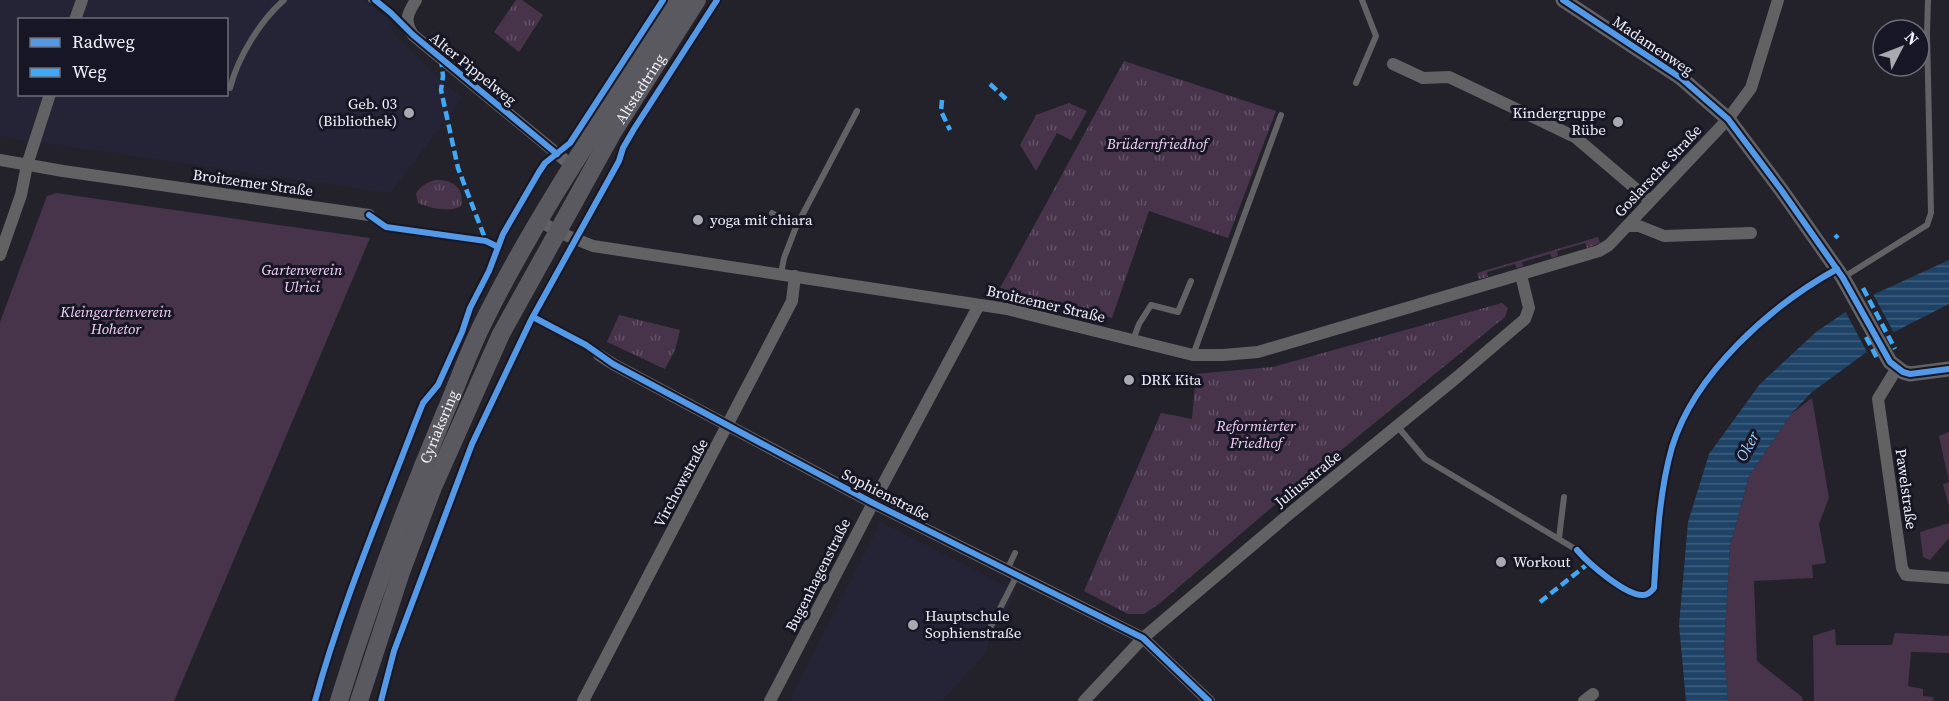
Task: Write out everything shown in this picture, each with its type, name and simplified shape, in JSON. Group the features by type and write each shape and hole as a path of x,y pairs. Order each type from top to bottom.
{"main road":[{"name":"Altstadtring","path":"572,166 679,0"},
{"name":"Altstadtring","path":"589,178 629,105 697,0"},
{"name":"Cyriaksring","path":"339,701 354,652 398,532 464,363 490,308 572,166"},
{"name":"Cyriaksring","path":"360,701 401,572 451,445 501,334 589,178"}],"street":[{"path":"76,18 82,0"},
{"path":"413,35 407,26 408,16 416,0"},
{"name":"Madamenweg","path":"1563,0 1682,78 1728,120 1843,278 1885,354 1897,368"},
{"name":"Goslarsche Straße","path":"1521,275 1599,251 1609,245 1728,120 1751,88 1778,0"},
{"name":"Alter Pippelweg","path":"413,35 572,166"},
{"path":"1393,64 1423,78 1449,77 1575,137 1650,201"},
{"path":"0,255 21,195 27,165 49,96"},
{"name":"Broitzemer Straße","path":"0,160 369,216"},
{"name":"Broitzemer Straße","path":"540,221 558,232 593,246 1007,309 1193,355 1258,352 1521,275"},
{"path":"1627,226 1639,226 1664,236 1751,232"},
{"name":"Juliusstraße","path":"1084,701 1143,638 1525,320 1529,308 1521,275"},
{"name":"Virchowstraße","path":"583,701 792,301 795,276"},
{"name":"Bugenhagenstraße","path":"770,701 978,305"},
{"name":"Sophienstraße","path":"599,355 873,503 1143,638 1209,701"},
{"path":"1897,368 1910,374 1949,369"},
{"name":"Pawelstraße","path":"1897,368 1878,399 1902,568 1906,575 1949,578"}],"lane":[{"path":"230,88 232,76 255,34 270,13 284,0"},
{"path":"1356,83 1376,36 1362,0"},
{"path":"1843,278 1927,225 1931,213 1928,0"},
{"name":"Alter Pippelweg","path":"374,1 413,35"},
{"path":"781,274 784,258 796,227 856,111"},
{"path":"1193,355 1281,115"},
{"path":"772,213 796,227"},
{"path":"1133,340 1139,324 1151,305 1178,312 1191,281"},
{"name":"Sophienstraße","path":"542,322 586,345 599,355"},
{"path":"1398,427 1425,459 1577,550"},
{"path":"1559,538 1564,496"},
{"path":"986,636 1012,572 1015,553"}],"shaded area":[{"path":"0,0 365,0 389,19 393,33 442,82 462,98 391,193 0,137"},
{"name":"Hauptschule Sophienstraße","path":"881,522 1016,591 982,657 942,701 789,701"}],"green space":[{"path":"516,0 522,0 543,15 519,52 494,32"},
{"name":"Brüdernfriedhof","path":"1124,61 1276,111 1228,238 1149,211 1112,318 999,290"},
{"path":"1069,103 1087,111 1071,140 1057,133 1036,171 1020,145 1036,115"},
{"path":"435,180 447,181 456,186 461,194 461,206 445,209 418,203 416,194 418,191"},
{"name":"Kleingartenverein Hohetor","path":"56,193 370,238 174,701 0,701 0,322 47,196"},
{"path":"1598,237 1600,243 1587,248 1585,243 1557,251 1558,256 1552,258 1550,254 1522,262 1523,266 1517,268 1515,264 1487,272 1488,277 1479,279 1477,273"},
{"name":"Reformierter Friedhof","path":"1502,303 1508,308 1505,317 1292,490 1159,604 1144,614 1128,614 1084,591 1161,413 1192,419 1196,374 1273,367"},
{"path":"619,315 680,330 675,350 665,369 607,342"},
{"path":"1812,398 1829,498 1819,524 1826,563 1812,565 1813,578 1754,581 1757,661 1802,697 1803,701 1728,701 1724,649 1730,546 1749,476 1791,414"},
{"path":"1949,432 1949,482 1939,436"},
{"path":"1949,482 1949,507 1943,484"},
{"path":"1949,523 1949,538 1930,560 1923,557 1920,532"},
{"path":"1835,629 1836,645 1892,645 1895,633 1949,636 1949,653 1911,652 1908,686 1923,689 1923,696 1934,697 1933,701 1814,701 1813,636"}],"water":[{"name":"Oker","path":"1949,260 1949,304 1894,332 1812,392 1791,414 1749,476 1730,546 1724,649 1728,701 1686,701 1679,625 1688,522 1709,454 1760,384 1816,332 1866,298"}],"pier":[{"path":"1872,292 1895,335 1868,354 1844,309"}],"marked path":[{"path":"441,58 443,76 441,90 458,168 486,241"},
{"path":"990,84 1006,99"},
{"path":"942,100 941,111 950,130"},
{"path":"1835,238 1838,235"},
{"path":"1863,288 1895,349"},
{"path":"1866,337 1877,358"},
{"path":"1540,602 1589,563"}],"cycle path":[{"path":"375,0 413,35 557,154"},
{"path":"315,701 349,596 423,403 438,385 503,234 545,163 570,143 663,0"},
{"path":"381,701 394,651 472,444 531,320 619,161 623,148 634,129 717,0"},
{"path":"1563,0 1681,78 1728,119 1843,278 1890,362 1903,372 1910,374 1949,369"},
{"path":"369,215 386,227 486,241 498,247"},
{"path":"1577,550 1598,570 1627,590 1643,595 1652,591 1659,517 1668,464 1683,420 1698,393 1738,344 1761,322 1786,302 1837,269"},
{"path":"533,317 586,345 613,364 873,503 1143,638 1209,701"}],"place":[{"name":"Geb. 03 (Bibliothek)","path":"409,113"},
{"name":"Kindergruppe Rübe","path":"1618,122"},
{"name":"yoga mit chiara","path":"698,220"},
{"name":"DRK Kita","path":"1129,380"},
{"name":"Workout","path":"1501,562"},
{"name":"Hauptschule Sophienstraße","path":"913,625"}],"park label":[{"name":"Gartenverein Ulrici","path":"302,278"}]}
